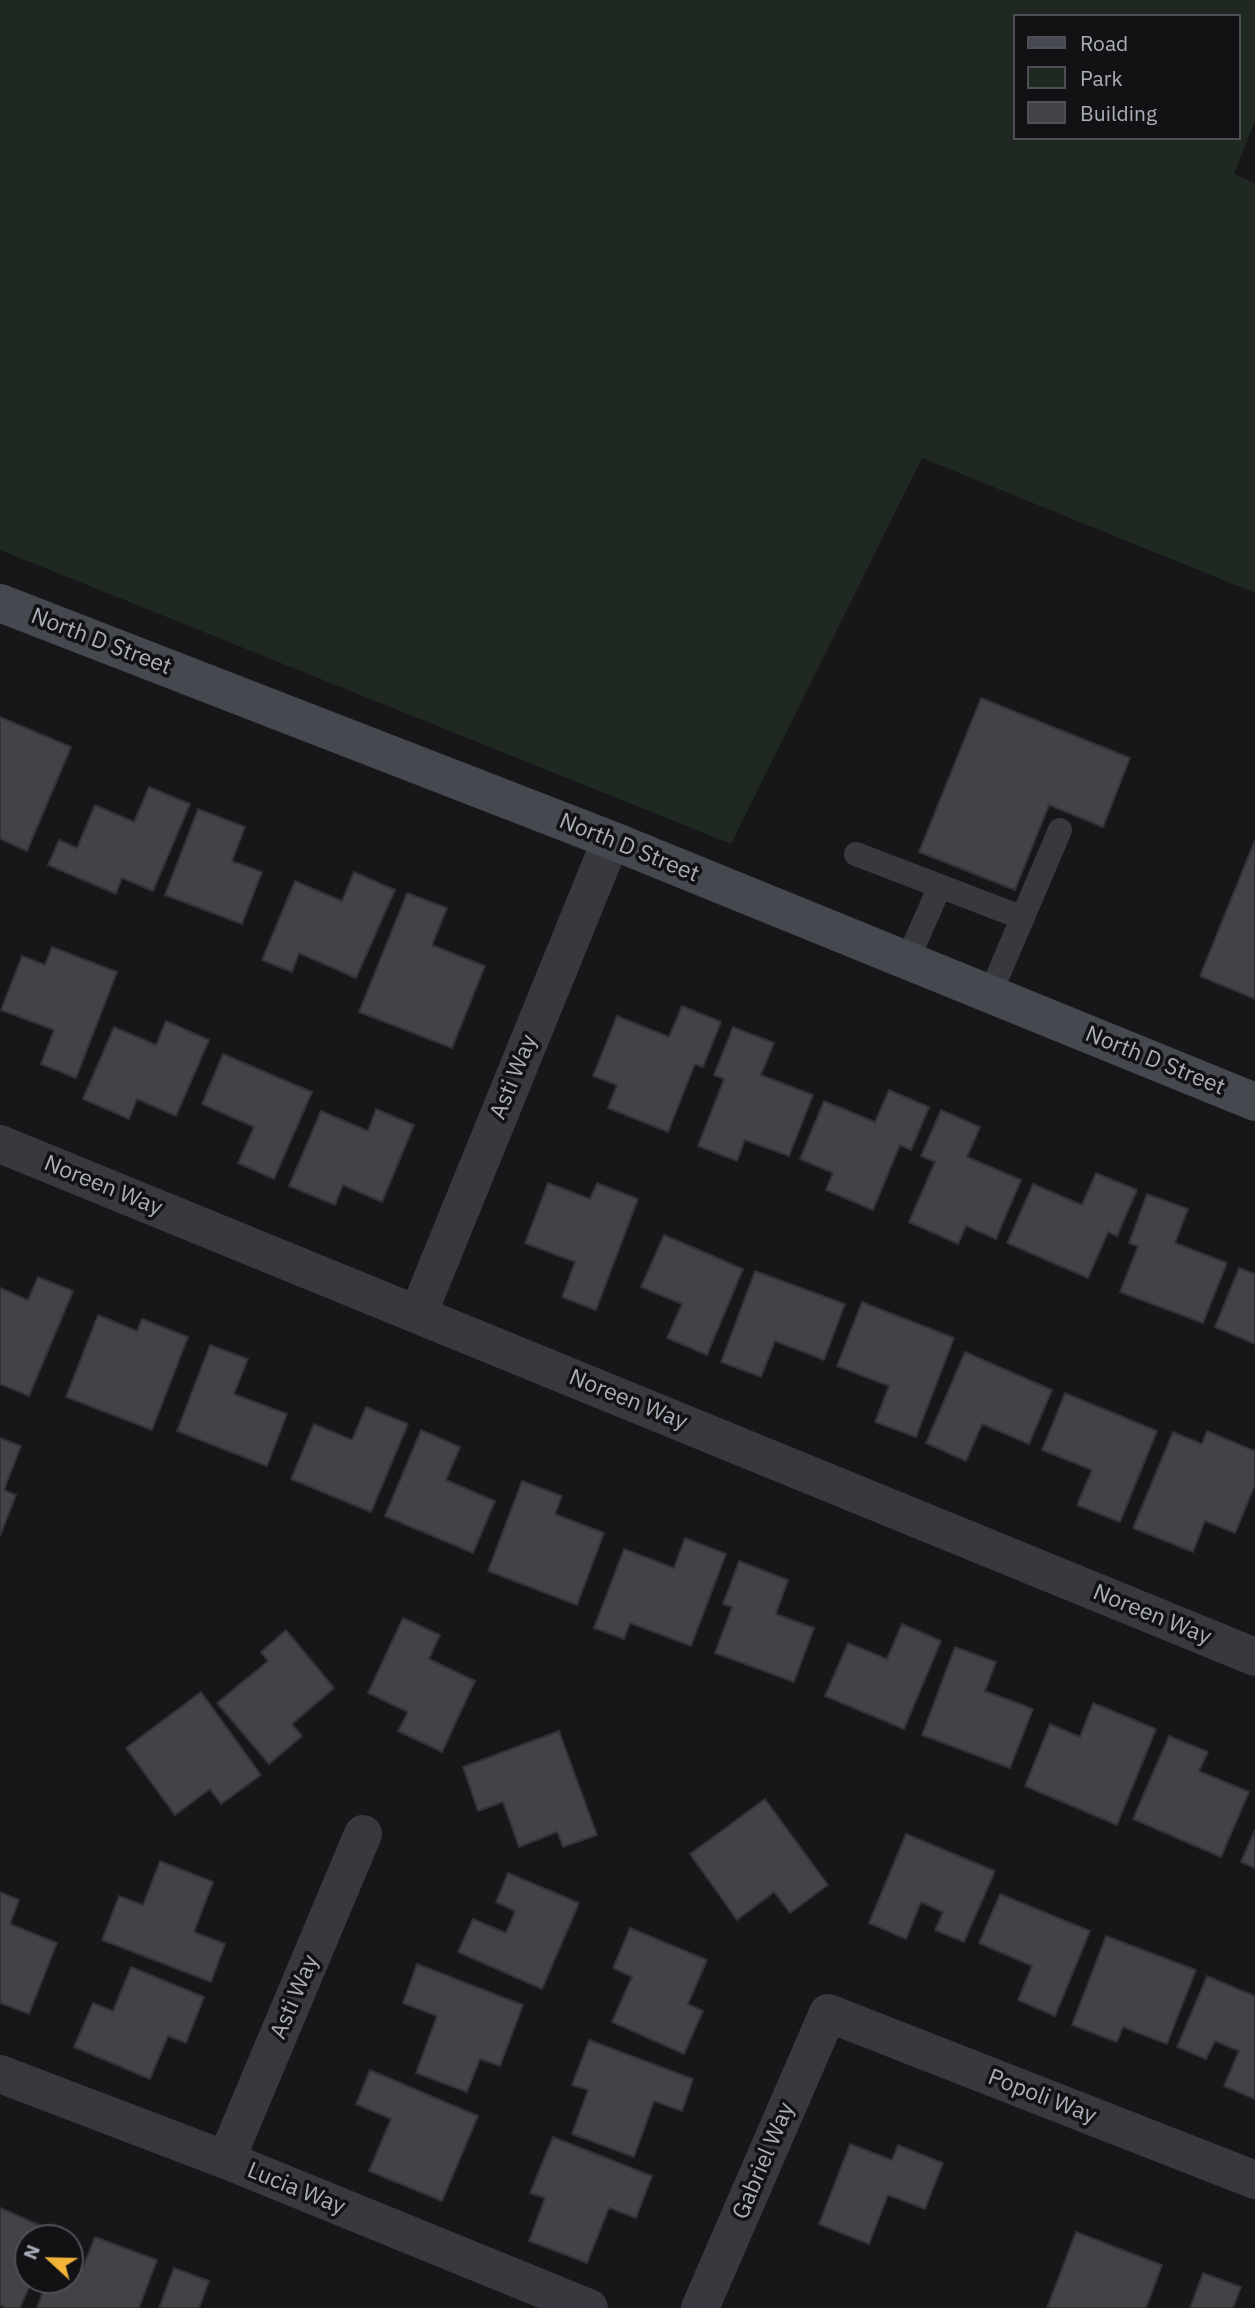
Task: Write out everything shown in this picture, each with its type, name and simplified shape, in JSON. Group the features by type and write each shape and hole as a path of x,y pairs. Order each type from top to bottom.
{"street":[{"name":"North D Street","path":"0,603 611,841 1255,1102"},
{"name":"Asti Way","path":"418,1314 611,841"},
{"name":"Noreen Way","path":"0,1144 1255,1657"},
{"name":"Asti Way","path":"226,2160 363,1834"},
{"name":"Popoli Way","path":"828,2013 1255,2180"},
{"name":"Gabriel Way","path":"700,2308 828,2013"},
{"name":"Lucia Way","path":"0,2074 226,2160 589,2308"}],"lane":[{"path":"990,994 1060,830"},
{"path":"856,854 1023,918"},
{"path":"907,961 940,886"}],"green space":[{"path":"0,0 1255,0 1255,121 1234,174 1255,183 1255,593 922,458 731,844 0,550"}],"building":[{"path":"981,698 1130,758 1103,827 1049,805 1015,890 919,852"},
{"path":"0,717 71,747 27,851 0,839"},
{"path":"149,787 190,804 153,891 122,878 116,894 48,865 59,840 77,848 95,805 134,822"},
{"path":"198,809 245,827 232,861 262,872 242,924 165,895"},
{"path":"1255,840 1255,999 1200,976"},
{"path":"354,872 395,890 356,978 299,953 292,972 262,960 295,881 342,901"},
{"path":"407,893 447,908 432,945 485,966 452,1048 359,1012"},
{"path":"52,947 117,972 76,1078 41,1064 54,1030 1,1010 22,956 45,965"},
{"path":"682,1006 721,1022 703,1067 695,1064 668,1132 608,1108 617,1085 593,1076 617,1016 669,1037"},
{"path":"166,1021 209,1040 176,1116 137,1099 129,1119 83,1099 114,1027 156,1045"},
{"path":"733,1027 774,1043 761,1075 813,1095 789,1156 745,1140 737,1161 698,1146 724,1079 714,1075"},
{"path":"223,1054 312,1092 274,1179 238,1163 254,1127 202,1104"},
{"path":"889,1090 929,1107 911,1150 900,1145 873,1210 826,1190 833,1173 800,1159 824,1101 875,1122"},
{"path":"376,1109 414,1125 382,1202 343,1185 335,1205 289,1186 321,1111 368,1131"},
{"path":"941,1110 980,1127 967,1157 1021,1180 996,1239 966,1226 958,1244 909,1222 935,1162 921,1156"},
{"path":"1096,1173 1137,1190 1117,1236 1108,1232 1088,1278 1007,1243 1033,1184 1082,1205"},
{"path":"548,1183 590,1199 597,1183 638,1199 596,1310 562,1297 575,1262 525,1243"},
{"path":"1147,1194 1188,1209 1175,1243 1227,1263 1203,1323 1120,1292 1138,1246 1129,1243"},
{"path":"664,1235 743,1269 707,1355 667,1338 682,1304 641,1287"},
{"path":"1239,1268 1255,1274 1255,1344 1215,1327"},
{"path":"755,1271 845,1304 824,1360 775,1341 761,1377 721,1362"},
{"path":"38,1277 73,1291 29,1396 0,1384 0,1288 28,1300"},
{"path":"862,1302 954,1338 916,1437 875,1422 889,1386 837,1366"},
{"path":"98,1315 137,1331 142,1319 188,1337 152,1430 66,1397"},
{"path":"210,1345 248,1359 234,1394 287,1414 267,1466 177,1431"},
{"path":"965,1352 1052,1390 1029,1444 982,1424 966,1461 926,1443"},
{"path":"1065,1393 1157,1431 1120,1522 1077,1505 1092,1470 1042,1450"},
{"path":"366,1407 408,1424 371,1512 291,1479 314,1424 352,1440"},
{"path":"421,1430 460,1447 446,1480 495,1501 473,1553 385,1516"},
{"path":"1207,1431 1255,1451 1255,1485 1235,1533 1205,1521 1193,1552 1133,1528 1173,1432 1202,1444"},
{"path":"0,1438 21,1446 4,1490 16,1495 0,1536"},
{"path":"522,1481 562,1496 555,1514 604,1533 577,1605 488,1571"},
{"path":"685,1538 726,1554 691,1646 630,1623 624,1639 594,1628 624,1549 674,1568"},
{"path":"739,1561 788,1580 776,1614 814,1628 794,1682 715,1653 732,1607 723,1604"},
{"path":"403,1618 440,1635 429,1659 475,1681 442,1752 398,1731 408,1712 368,1693"},
{"path":"902,1624 941,1641 904,1729 825,1696 848,1643 887,1659"},
{"path":"286,1630 334,1688 292,1724 302,1736 269,1764 217,1703 268,1661 261,1652"},
{"path":"955,1647 996,1662 985,1691 1033,1709 1010,1768 922,1735"},
{"path":"201,1692 261,1775 221,1804 210,1789 175,1815 126,1748"},
{"path":"1093,1703 1156,1729 1117,1825 1025,1786 1050,1724 1080,1737"},
{"path":"559,1731 597,1835 563,1847 557,1832 519,1847 503,1802 478,1811 463,1767"},
{"path":"1169,1736 1208,1752 1199,1771 1249,1792 1221,1857 1133,1819"},
{"path":"765,1799 828,1885 790,1913 774,1892 737,1920 690,1854"},
{"path":"1255,1830 1255,1868 1241,1862"},
{"path":"906,1834 995,1871 964,1942 935,1930 943,1912 921,1902 906,1939 869,1923"},
{"path":"160,1861 213,1882 194,1932 225,1944 211,1982 102,1940 119,1896 143,1905"},
{"path":"508,1873 579,1903 542,1989 458,1952 473,1919 506,1933 515,1911 496,1902"},
{"path":"0,1892 19,1900 10,1924 57,1943 29,2014 0,2003"},
{"path":"1000,1894 1090,1931 1055,2016 1018,2000 1032,1966 979,1943"},
{"path":"630,1928 707,1960 688,2004 703,2011 684,2054 612,2022 632,1977 613,1968"},
{"path":"1106,1936 1196,1970 1167,2044 1123,2027 1117,2042 1072,2025"},
{"path":"417,1964 523,2005 500,2066 480,2059 467,2092 416,2073 437,2016 403,2003"},
{"path":"131,1967 204,1997 186,2043 168,2036 150,2079 74,2047 93,2003 113,2011"},
{"path":"1207,1976 1255,1996 1255,2099 1224,2086 1239,2051 1215,2041 1206,2059 1177,2047"},
{"path":"589,2040 693,2079 682,2111 654,2101 634,2157 572,2134 588,2090 572,2085"},
{"path":"370,2070 478,2116 442,2201 369,2171 391,2119 356,2104"},
{"path":"553,2137 652,2176 636,2218 609,2208 587,2263 529,2241 545,2198 530,2193"},
{"path":"850,2144 892,2160 898,2145 943,2163 925,2209 888,2195 869,2244 819,2224"},
{"path":"0,2208 37,2224 14,2224 14,2294 26,2294 20,2308 0,2305"},
{"path":"1076,2232 1162,2265 1146,2308 1047,2308"},
{"path":"95,2237 157,2260 139,2308 37,2308 42,2294 84,2294 84,2264"},
{"path":"174,2268 209,2281 199,2308 159,2308"},
{"path":"1203,2273 1241,2287 1233,2308 1190,2308"}]}
